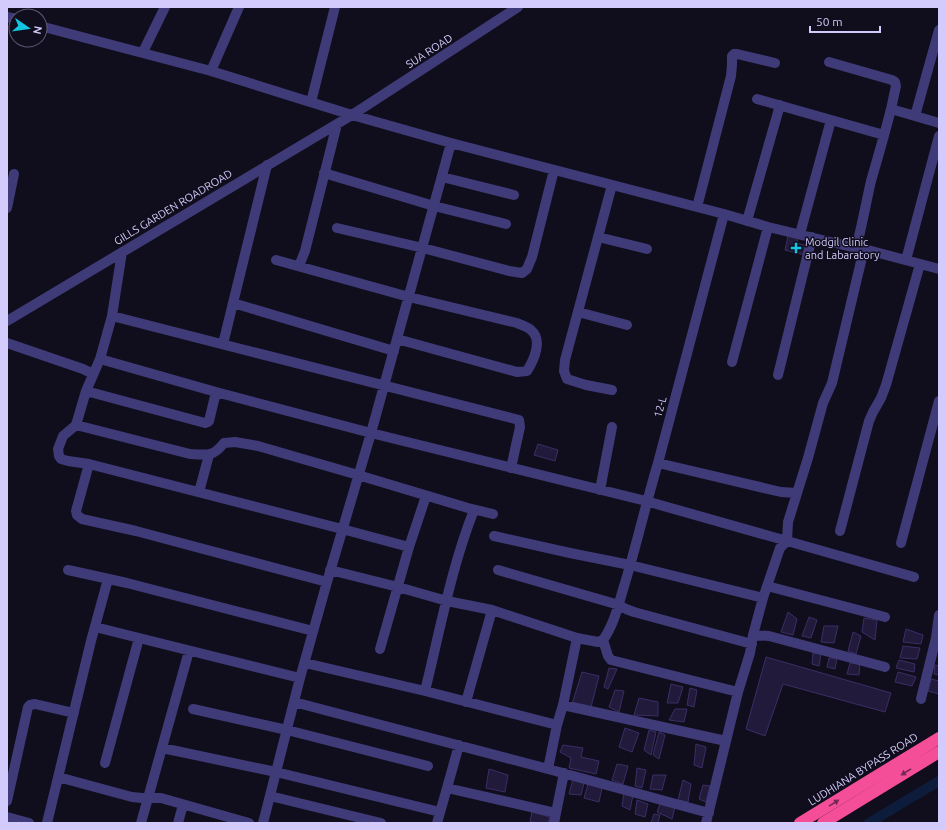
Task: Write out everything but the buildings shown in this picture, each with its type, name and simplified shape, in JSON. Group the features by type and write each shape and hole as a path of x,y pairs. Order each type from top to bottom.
{"highway":[{"name":"LUDHIANA BYPASS ROAD","path":"800,823 939,738"},
{"path":"823,823 939,752"}],"street":[{"path":"143,52 165,7"},
{"path":"211,71 239,7"},
{"path":"311,102 335,7"},
{"name":"SUA ROAD","path":"352,115 518,7"},
{"path":"48,28 211,71 352,115 451,143 724,214 768,227 860,248 939,269"},
{"path":"915,116 939,30"},
{"path":"697,207 731,76 732,56 737,54 775,63"},
{"path":"706,823 763,598 780,548 787,541 788,522 823,403 832,383 860,248 871,182 892,109 896,86 895,82 892,80 829,62"},
{"path":"757,99 884,135"},
{"path":"747,221 780,105"},
{"path":"892,109 939,123"},
{"name":"GILLS GARDEN ROADROAD","path":"7,321 352,115"},
{"path":"800,234 831,120"},
{"path":"300,266 337,124"},
{"path":"906,260 939,136"},
{"path":"263,823 300,678 330,570 371,433 451,143"},
{"path":"223,344 267,166"},
{"path":"338,228 522,273 527,269 532,257 554,170"},
{"path":"324,173 434,206 506,224"},
{"path":"7,208 14,174"},
{"path":"442,177 514,195"},
{"path":"612,185 565,360 564,370 567,379 586,385 612,390"},
{"name":"12-L","path":"603,640 612,625 619,605 724,214"},
{"path":"732,362 768,227"},
{"path":"598,237 647,249"},
{"path":"778,375 812,237"},
{"path":"122,252 112,316 100,359 86,391 76,425 63,436 58,449 61,459 89,464 409,547"},
{"path":"276,260 409,297 517,323 530,329 536,336 537,346 532,362 527,371 517,372 397,339"},
{"path":"840,532 869,421 886,385 920,264"},
{"path":"233,303 394,351"},
{"path":"578,312 627,325"},
{"path":"112,316 519,420 520,427 511,468"},
{"path":"7,343 83,369 93,374"},
{"path":"100,359 216,392 371,433 646,502 914,577"},
{"path":"86,391 205,423 209,421 216,392"},
{"path":"900,543 939,401"},
{"path":"76,425 190,454 209,455 219,449 224,443 235,442 258,446 474,510 493,514"},
{"path":"600,490 612,427"},
{"path":"199,492 209,455"},
{"path":"658,463 781,492 797,493"},
{"path":"89,464 76,511 77,516 327,582"},
{"path":"380,650 409,547 426,496"},
{"path":"425,691 452,577 474,510"},
{"path":"494,536 630,565 763,598"},
{"path":"68,570 127,583 313,631"},
{"path":"330,570 447,601 492,610 577,638 598,642 603,640 608,656 612,660 738,692"},
{"path":"498,570 619,605 634,612 752,639 769,636 885,667"},
{"path":"47,823 108,579"},
{"path":"767,586 884,618"},
{"path":"466,702 492,610"},
{"path":"921,699 937,639 939,615"},
{"path":"95,627 300,678"},
{"path":"105,763 139,638"},
{"path":"548,768 577,638"},
{"path":"141,823 189,651"},
{"path":"305,663 425,691 557,725"},
{"path":"294,702 548,768 709,812"},
{"path":"7,801 28,707 35,704 74,713"},
{"path":"563,705 726,741"},
{"path":"193,709 287,730 428,766"},
{"path":"437,823 459,745"},
{"path":"162,748 276,772 440,812"},
{"path":"447,788 555,818 564,773"},
{"path":"58,777 132,797 160,798 183,804 220,819 249,823"},
{"path":"270,796 381,823"},
{"path":"178,823 183,804"},
{"path":"7,817 29,823"}],"waterway":[{"path":"869,823 939,781"}],"place":[{"name":"Modgil Clinic and Labaratory","path":"796,248"}]}
